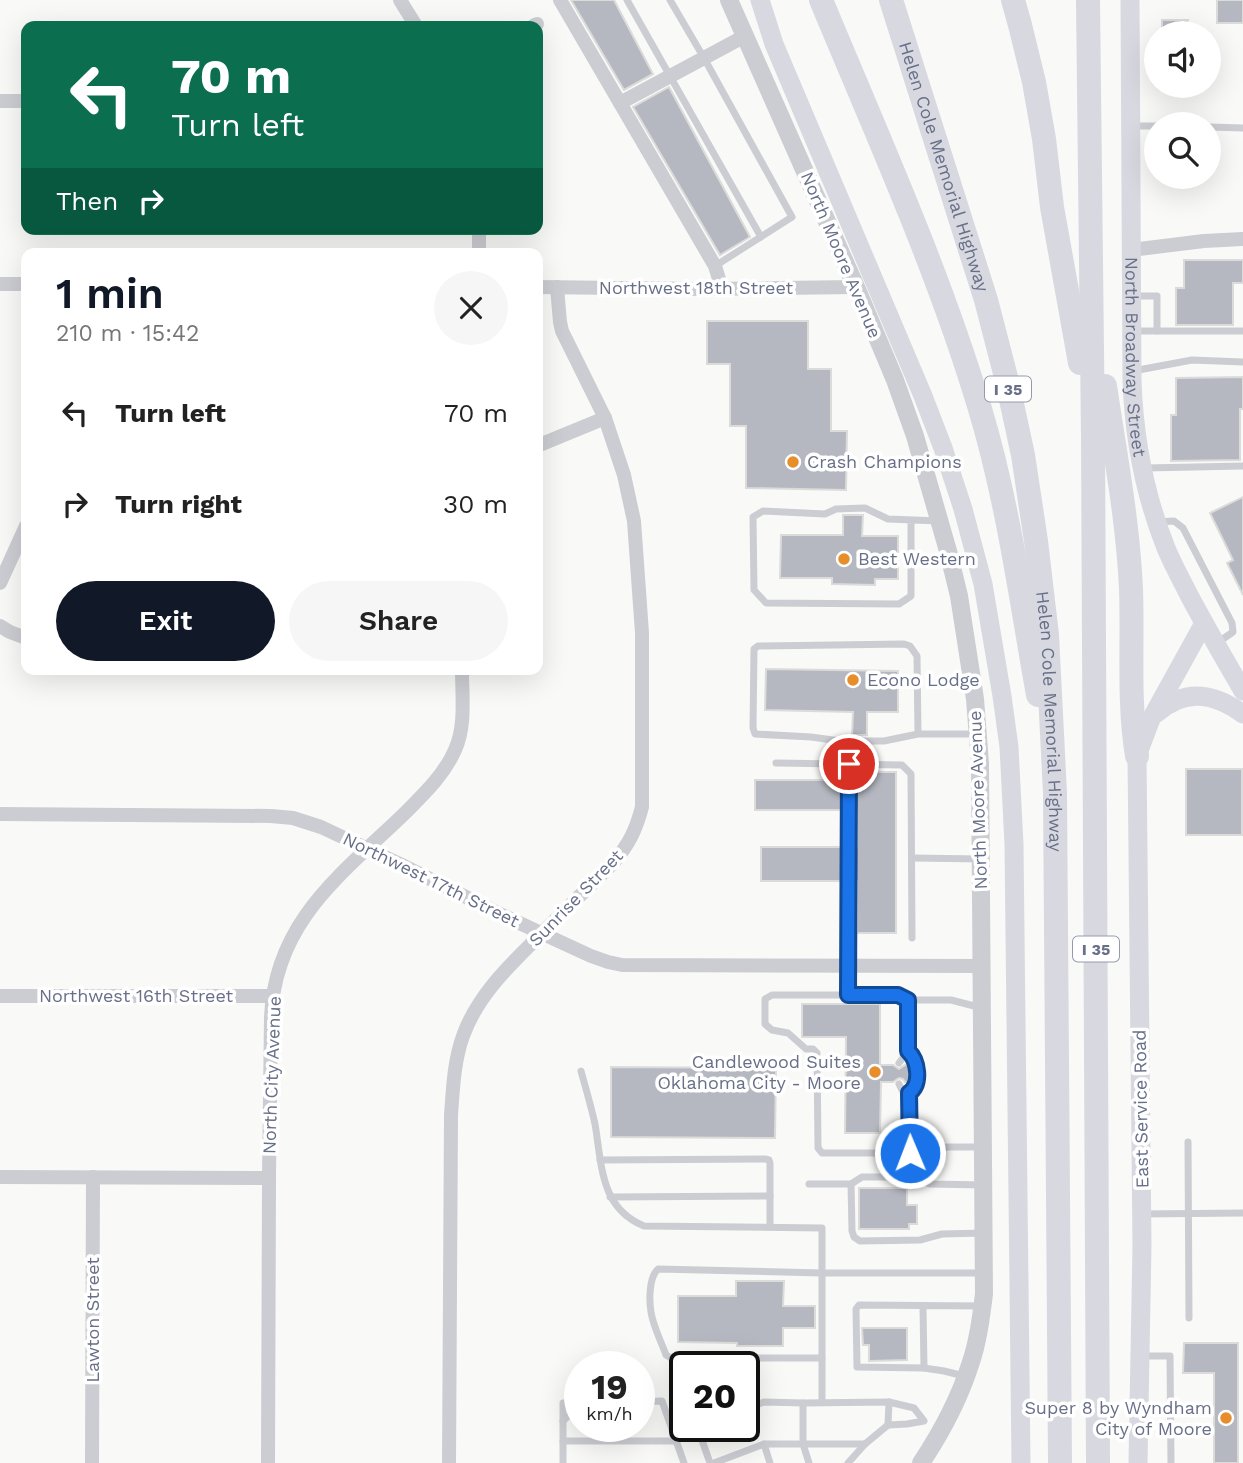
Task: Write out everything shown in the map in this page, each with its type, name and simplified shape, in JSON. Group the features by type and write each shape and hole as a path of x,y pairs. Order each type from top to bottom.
{"highway":[{"path":"821,0 919,237 955,331 981,412 1013,552 1055,793"},
{"name":"Helen Cole Memorial Highway","path":"891,0 986,300 1007,381 1023,455 1047,635 1055,793 1060,1463"},
{"path":"1013,0 1034,82 1052,207 1093,436"},
{"name":"I 35","path":"1088,0 1098,1463"},
{"path":"1091,299 1123,499 1131,587 1133,728 1137,755"}],"main road":[{"path":"760,0 774,44 938,435 963,509 983,584 1009,747 1014,844 1021,1463"},
{"name":"North Broadway Street","path":"1130,0 1131,331 1135,429 1141,468 1167,551 1243,691"},
{"path":"1137,755 1151,719 1204,623"},
{"path":"1151,719 1174,700 1195,696 1226,702 1243,714"},
{"name":"East Service Road","path":"1137,755 1142,1214 1138,1463"}],"street":[{"path":"400,0 413,21"},
{"path":"560,0 715,266 722,289"},
{"name":"North Moore Avenue","path":"729,0 856,287 911,425 959,596 975,699 980,763 984,1185 982,1306 976,1342 966,1376 942,1428 921,1463"},
{"path":"620,103 745,36"},
{"path":"0,101 21,101"},
{"path":"1131,250 1243,239"},
{"name":"Northwest 18th Street","path":"543,287 856,287"},
{"name":"Sunrise Street","path":"449,1463 451,1115 456,1059 463,1035 491,986 624,849 637,826 642,807 642,633 634,521 624,475 605,418 562,331 556,287"},
{"path":"543,444 605,418"},
{"path":"0,583 21,537"},
{"path":"0,626 21,636"},
{"name":"North City Avenue","path":"268,1463 272,996 279,967 296,929 312,906 443,772 456,749 461,733 462,675"},
{"name":"Northwest 17th Street","path":"0,814 271,816 305,821 368,848 500,914 592,956 622,965 982,966"},
{"name":"Northwest 16th Street","path":"0,996 272,996"},
{"path":"0,1177 269,1178"},
{"name":"Lawton Street","path":"92,1463 93,1177"}],"lane":[{"path":"627,0 761,237"},
{"path":"670,0 792,217 715,266"},
{"path":"1129,126 1144,126"},
{"path":"1221,127 1243,128"},
{"path":"1131,296 1157,296 1157,331"},
{"path":"1131,331 1243,331"},
{"path":"1132,371 1192,360 1243,362"},
{"path":"1141,468 1243,466"},
{"path":"911,520 911,596 899,604 766,603 754,590 753,517 763,511 825,514 836,509 865,508 888,519 940,521"},
{"path":"1157,522 1174,521 1183,528 1232,623 1233,632 1216,644"},
{"path":"918,734 917,656 910,646 758,646 754,649 755,734 840,741 884,741 918,734 978,734"},
{"path":"776,763 902,765 911,774 912,938"},
{"path":"848,995 849,764"},
{"path":"912,858 981,859"},
{"path":"982,1008 951,1000 908,1000 898,995 772,995 765,999 765,1024 772,1030 788,1032 806,1049 813,1049 817,1053 819,1151 910,1153 948,1147 983,1147"},
{"path":"899,1063 908,1051 908,1000"},
{"path":"908,1051 917,1064 914,1090 909,1093"},
{"path":"581,1071 610,1197 632,1222 644,1226 822,1228 822,1402"},
{"path":"899,1084 902,1090 909,1093"},
{"path":"909,1093 910,1153"},
{"path":"1188,1142 1189,1318"},
{"path":"600,1160 765,1158 770,1163 771,1227"},
{"path":"809,1184 851,1184 862,1177 911,1177 930,1184 984,1185"},
{"path":"851,1184 852,1231 854,1237 860,1241 920,1240 942,1234 984,1233"},
{"path":"610,1197 770,1196"},
{"path":"1142,1214 1243,1213"},
{"path":"822,1358 671,1358 666,1355 651,1312 652,1274 658,1269 984,1273"},
{"path":"923,1306 924,1368"},
{"path":"966,1376 924,1368 858,1368 857,1307 982,1306"},
{"path":"1141,1356 1170,1356 1171,1463"},
{"path":"655,1401 662,1401 669,1420"},
{"path":"888,1425 889,1402"},
{"path":"760,1403 889,1402 914,1408 924,1421"},
{"path":"563,1463 564,1403"},
{"path":"803,1403 803,1444 810,1463"},
{"path":"848,1463 888,1425 924,1421 942,1428"},
{"path":"563,1441 669,1437"},
{"path":"677,1442 684,1463"},
{"path":"703,1442 712,1463 764,1444 865,1444"},
{"path":"764,1444 770,1463"}],"building":[{"path":"571,0 614,0 653,74 624,90"},
{"path":"1217,0 1243,0 1243,23 1217,21"},
{"path":"669,87 750,237 720,255 633,107"},
{"path":"1184,260 1243,260 1243,283 1233,283 1233,325 1176,325 1176,288 1184,288"},
{"path":"707,321 808,321 808,369 831,369 831,431 847,431 846,490 746,488 746,426 730,426 730,364 707,364"},
{"path":"1243,377 1240,460 1171,461 1171,415 1176,415 1176,378"},
{"path":"1243,497 1243,595 1227,563 1233,560 1210,513"},
{"path":"843,515 863,515 862,536 898,536 898,579 875,579 875,585 832,584 832,578 780,578 781,535 843,535"},
{"path":"766,669 898,671 898,712 867,712 867,735 852,735 853,712 765,710"},
{"path":"1186,769 1242,769 1242,835 1186,835"},
{"path":"857,772 896,772 896,933 857,933"},
{"path":"755,780 843,780 843,810 755,810"},
{"path":"761,847 843,847 842,881 761,881"},
{"path":"802,1004 880,1004 880,1065 893,1065 899,1069 909,1065 909,1083 899,1078 893,1082 881,1082 880,1133 845,1133 846,1037 802,1037"},
{"path":"611,1067 776,1068 775,1138 611,1137"},
{"path":"859,1188 907,1188 907,1205 917,1205 917,1224 909,1224 909,1229 859,1229"},
{"path":"736,1281 784,1281 783,1306 815,1306 815,1328 783,1328 783,1346 678,1342 678,1296 736,1296"},
{"path":"862,1328 907,1328 907,1360 869,1361 869,1345 863,1345"},
{"name":"Super 8 by Wyndham City of Moore","path":"1184,1343 1238,1343 1238,1463 1214,1463 1214,1373 1183,1373"}],"place":[{"name":"Crash Champions","path":"793,462"},
{"name":"Best Western","path":"844,559"},
{"name":"Econo Lodge","path":"853,680"},
{"name":"Candlewood Suites Oklahoma City - Moore","path":"875,1072"},
{"name":"Super 8 by Wyndham City of Moore","path":"1226,1418"}],"route":[{"path":"849,764 848,995 898,995 908,1000 908,1051 917,1064 914,1090 909,1093 910,1153"}]}
